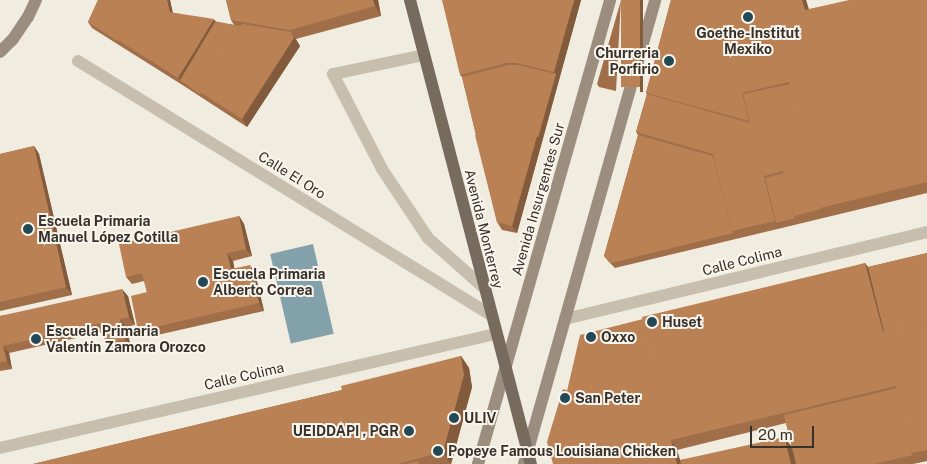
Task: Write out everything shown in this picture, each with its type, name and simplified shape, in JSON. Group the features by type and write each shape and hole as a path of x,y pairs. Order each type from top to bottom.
{"main road":[{"path":"0,52 13,39 28,17 36,0"},
{"name":"Avenida Monterrey","path":"410,0 526,458 531,464"},
{"name":"Avenida Insurgentes Sur","path":"478,464 610,0"},
{"path":"526,458 655,0"}],"street":[{"path":"424,55 334,74 382,169 428,238 483,287"},
{"name":"Calle El Oro","path":"78,61 491,315"},
{"name":"Calle Colima","path":"564,319 927,232"},
{"name":"Calle Colima","path":"0,448 495,334"}],"water":[{"path":"313,244 334,334 291,344 270,254"}],"building":[{"path":"98,0 167,0 170,12 133,18 118,40 119,42 88,22"},
{"path":"226,0 373,0 375,6 290,30 231,20"},
{"path":"442,0 574,0 554,72 516,63 506,63 460,75"},
{"path":"621,0 640,0 640,87 621,87"},
{"path":"671,0 802,0 805,10 849,0 927,0 927,182 820,208 789,82 742,93 749,121 646,93"},
{"path":"169,12 214,19 178,78 118,40 133,18"},
{"path":"215,22 241,26 200,92 201,95 180,80"},
{"path":"242,24 291,32 294,38 242,119 200,92"},
{"path":"508,65 518,65 556,74 538,138 537,136 506,127 476,135 462,77"},
{"path":"790,84 821,209 794,216 783,171 764,176 775,221 732,231 713,154 636,132 647,94 750,123 743,94"},
{"path":"506,127 537,136 512,226 497,222 475,135"},
{"path":"638,135 713,156 733,233 611,263 604,256"},
{"name":"Escuela Primaria Manuel López Cotilla","path":"34,146 66,287 0,302 0,154"},
{"path":"784,173 795,218 776,223 765,178"},
{"name":"Escuela Primaria Alberto Correa","path":"239,216 246,249 227,253 231,269 250,265 259,303 138,331 131,296 147,292 142,273 126,277 119,244"},
{"path":"927,253 927,322 884,332 868,267"},
{"path":"865,263 883,332 927,322 927,450 912,453 896,386 671,440 677,464 553,464 547,442 563,389 600,400 658,385 642,317"},
{"name":"Escuela Primaria Valentín Zamora Orozco","path":"122,289 129,317 120,319 125,339 106,344 101,323 3,346 7,361 0,362 0,316"},
{"path":"643,319 658,385 600,400 567,391 580,335"},
{"name":"UEIDDAPI , PGR","path":"461,356 464,375 443,452 397,464 360,464 341,386"},
{"path":"897,388 913,455 874,464 796,464 784,415"},
{"path":"342,390 360,464 33,464"},
{"path":"784,437 791,464 681,464 680,460"},
{"path":"418,461 419,464 407,464"}],"place":[{"name":"Goethe-Institut Mexiko","path":"748,17"},
{"name":"Churreria Porfirio","path":"669,61"},
{"name":"Escuela Primaria Manuel López Cotilla","path":"28,229"},
{"name":"Escuela Primaria Alberto Correa","path":"203,282"},
{"name":"Huset","path":"652,322"},
{"name":"Oxxo","path":"591,337"},
{"name":"Escuela Primaria Valentín Zamora Orozco","path":"36,339"},
{"name":"San Peter","path":"565,398"},
{"name":"ULIV","path":"454,418"},
{"name":"UEIDDAPI , PGR","path":"409,431"},
{"name":"Popeye Famous Louisiana Chicken","path":"438,451"}]}
